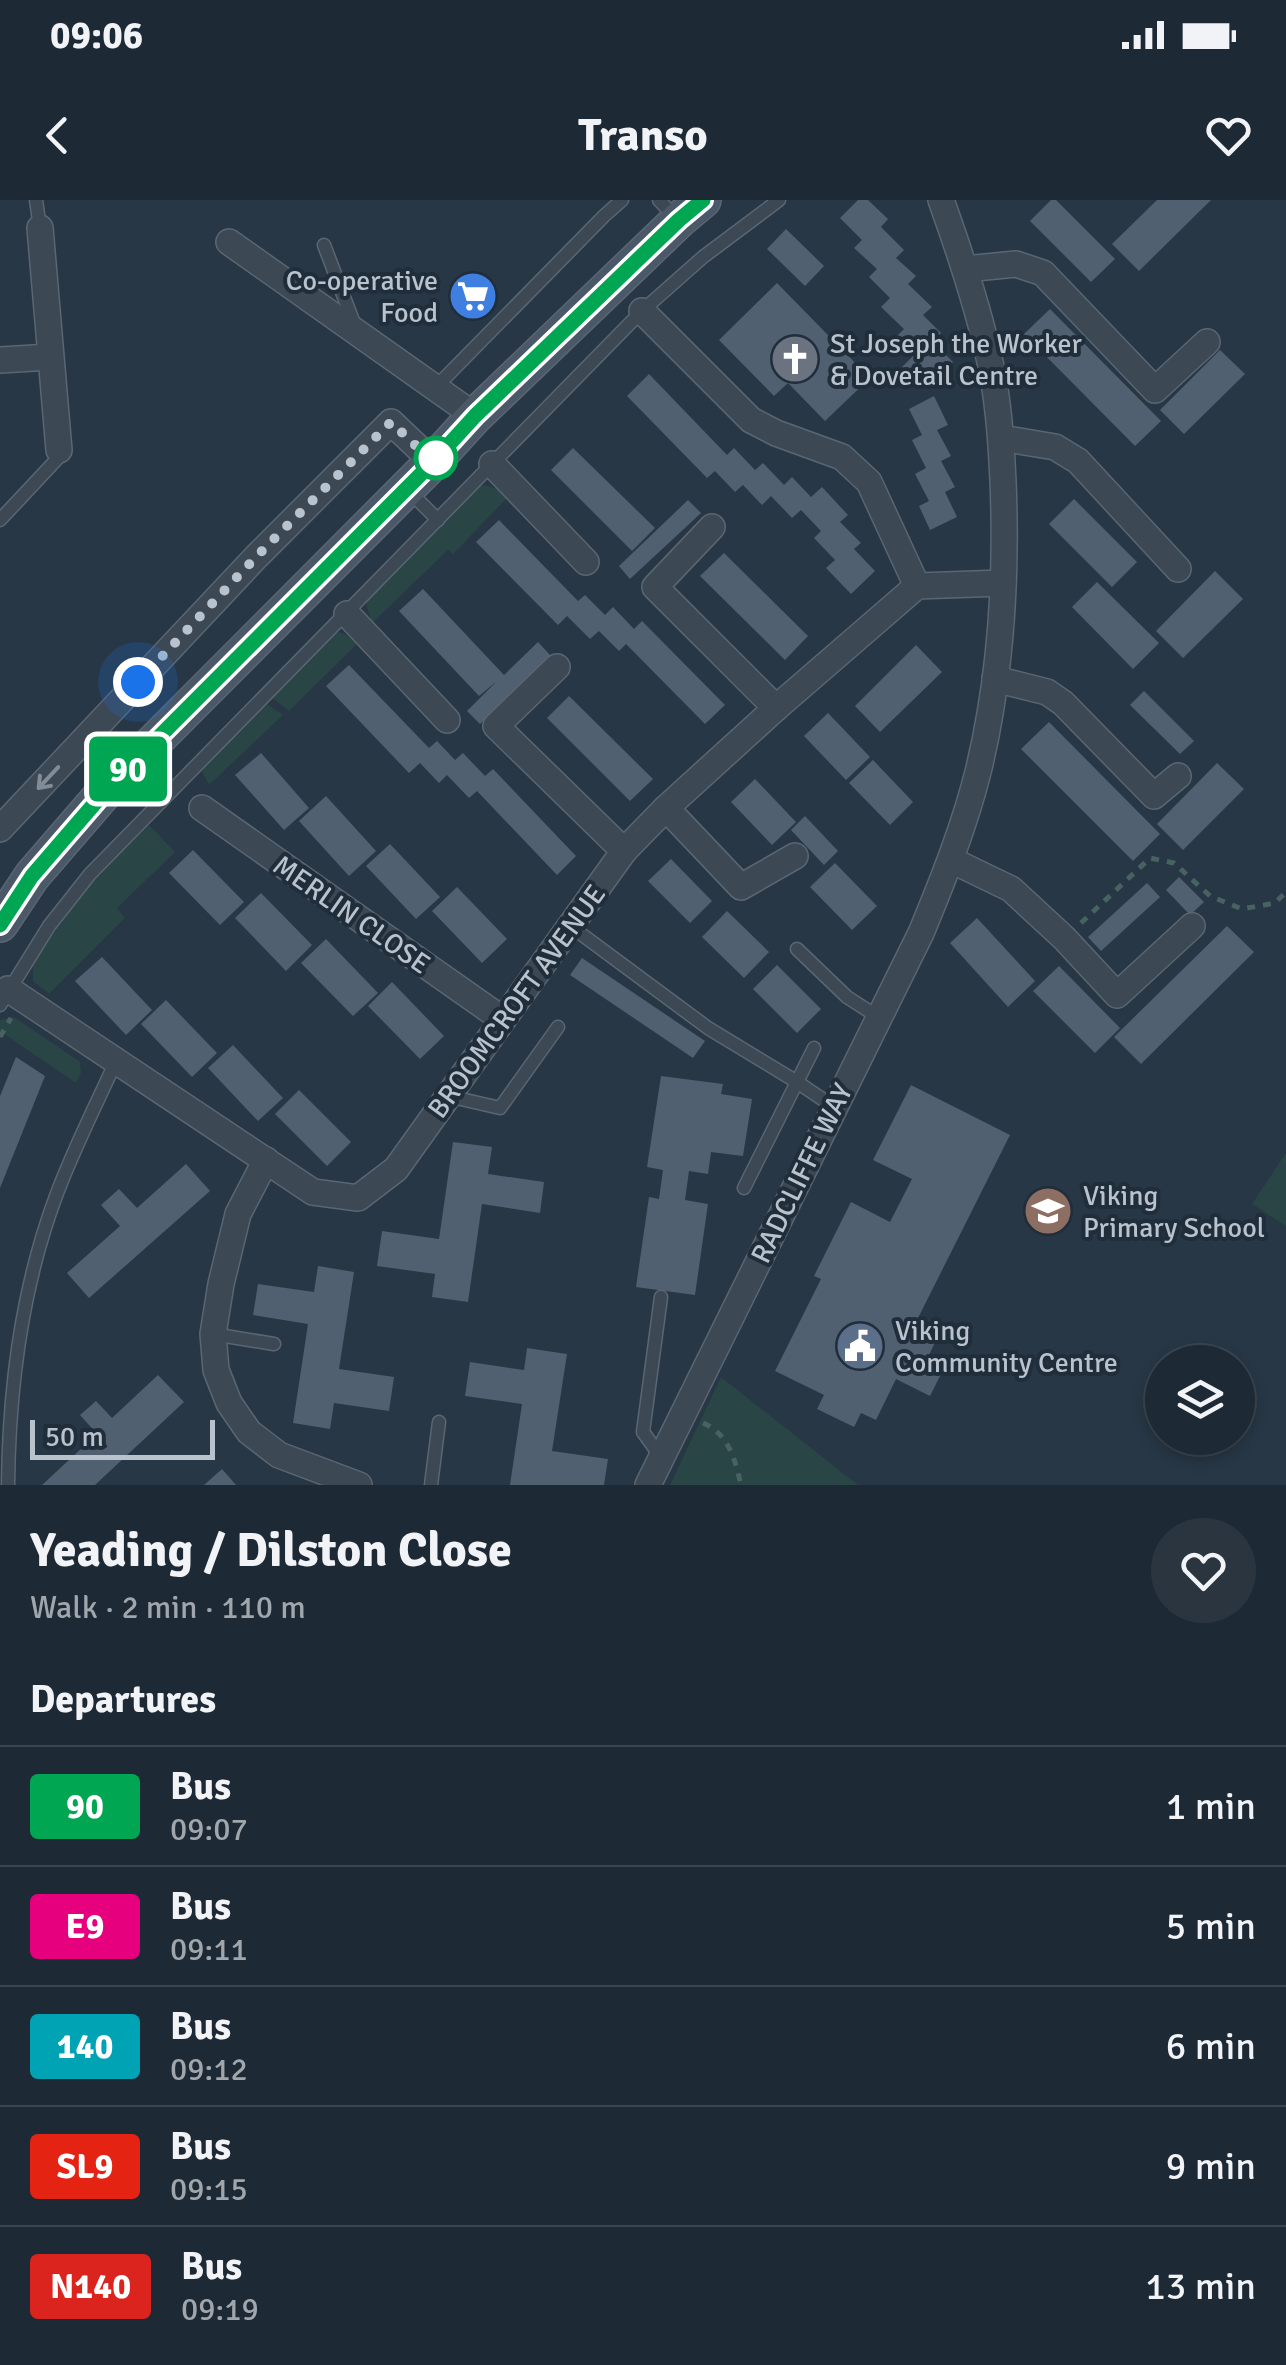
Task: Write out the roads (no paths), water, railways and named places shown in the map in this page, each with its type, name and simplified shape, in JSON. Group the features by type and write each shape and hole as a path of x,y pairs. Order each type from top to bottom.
{"street":[{"name":"RADCLIFFE WAY","path":"648,1485 921,934 979,769 995,679 1004,583 1001,438 989,356 941,200"},
{"path":"0,924 32,876 108,788 680,207"},
{"path":"40,228 60,450"},
{"path":"229,242 475,416"},
{"path":"965,268 1016,264 1043,273 1155,390 1207,342"},
{"path":"642,311 751,420 842,457 869,482 917,586 1004,583"},
{"path":"0,360 50,357"},
{"path":"0,829 256,557 391,422 433,462"},
{"path":"1001,438 1054,447 1078,461 1178,568"},
{"path":"492,464 586,562"},
{"path":"712,527 655,587 776,708"},
{"name":"BROOMCROFT AVENUE","path":"4,997 116,1061 313,1192 358,1198 396,1169 624,851 776,708 917,586"},
{"path":"347,614 448,720"},
{"path":"557,668 496,726 624,851"},
{"path":"995,679 1047,692 1063,702 1154,796 1178,776"},
{"name":"MERLIN CLOSE","path":"202,808 502,1019"},
{"path":"666,808 740,887 795,856"},
{"path":"950,860 1011,889 1064,938 1116,995 1192,926"},
{"path":"266,1160 238,1214 221,1284 213,1334 216,1370 229,1402 249,1432 279,1455 359,1485"}],"lane":[{"path":"36,200 40,228"},
{"path":"435,388 622,200"},
{"path":"4,997 48,926 90,874 642,311 779,200"},
{"path":"324,244 358,334"},
{"path":"0,520 58,458 60,450"},
{"path":"406,488 438,520"},
{"path":"569,925 708,1028 834,1107"},
{"path":"797,949 847,997 878,1017"},
{"path":"448,1096 500,1108 558,1027"},
{"path":"744,1188 814,1048"},
{"path":"8,1485 20,1330 37,1256 56,1194 116,1061"},
{"path":"661,1298 642,1432 661,1457"},
{"path":"213,1334 274,1344"},
{"path":"431,1485 439,1422"}],"place":[{"name":"Co-operative Food","path":"473,296"},
{"name":"St Joseph the Worker & Dovetail Centre","path":"795,359"},
{"name":"Viking Primary School","path":"1048,1211"},
{"name":"Viking Community Centre","path":"860,1346"}]}
